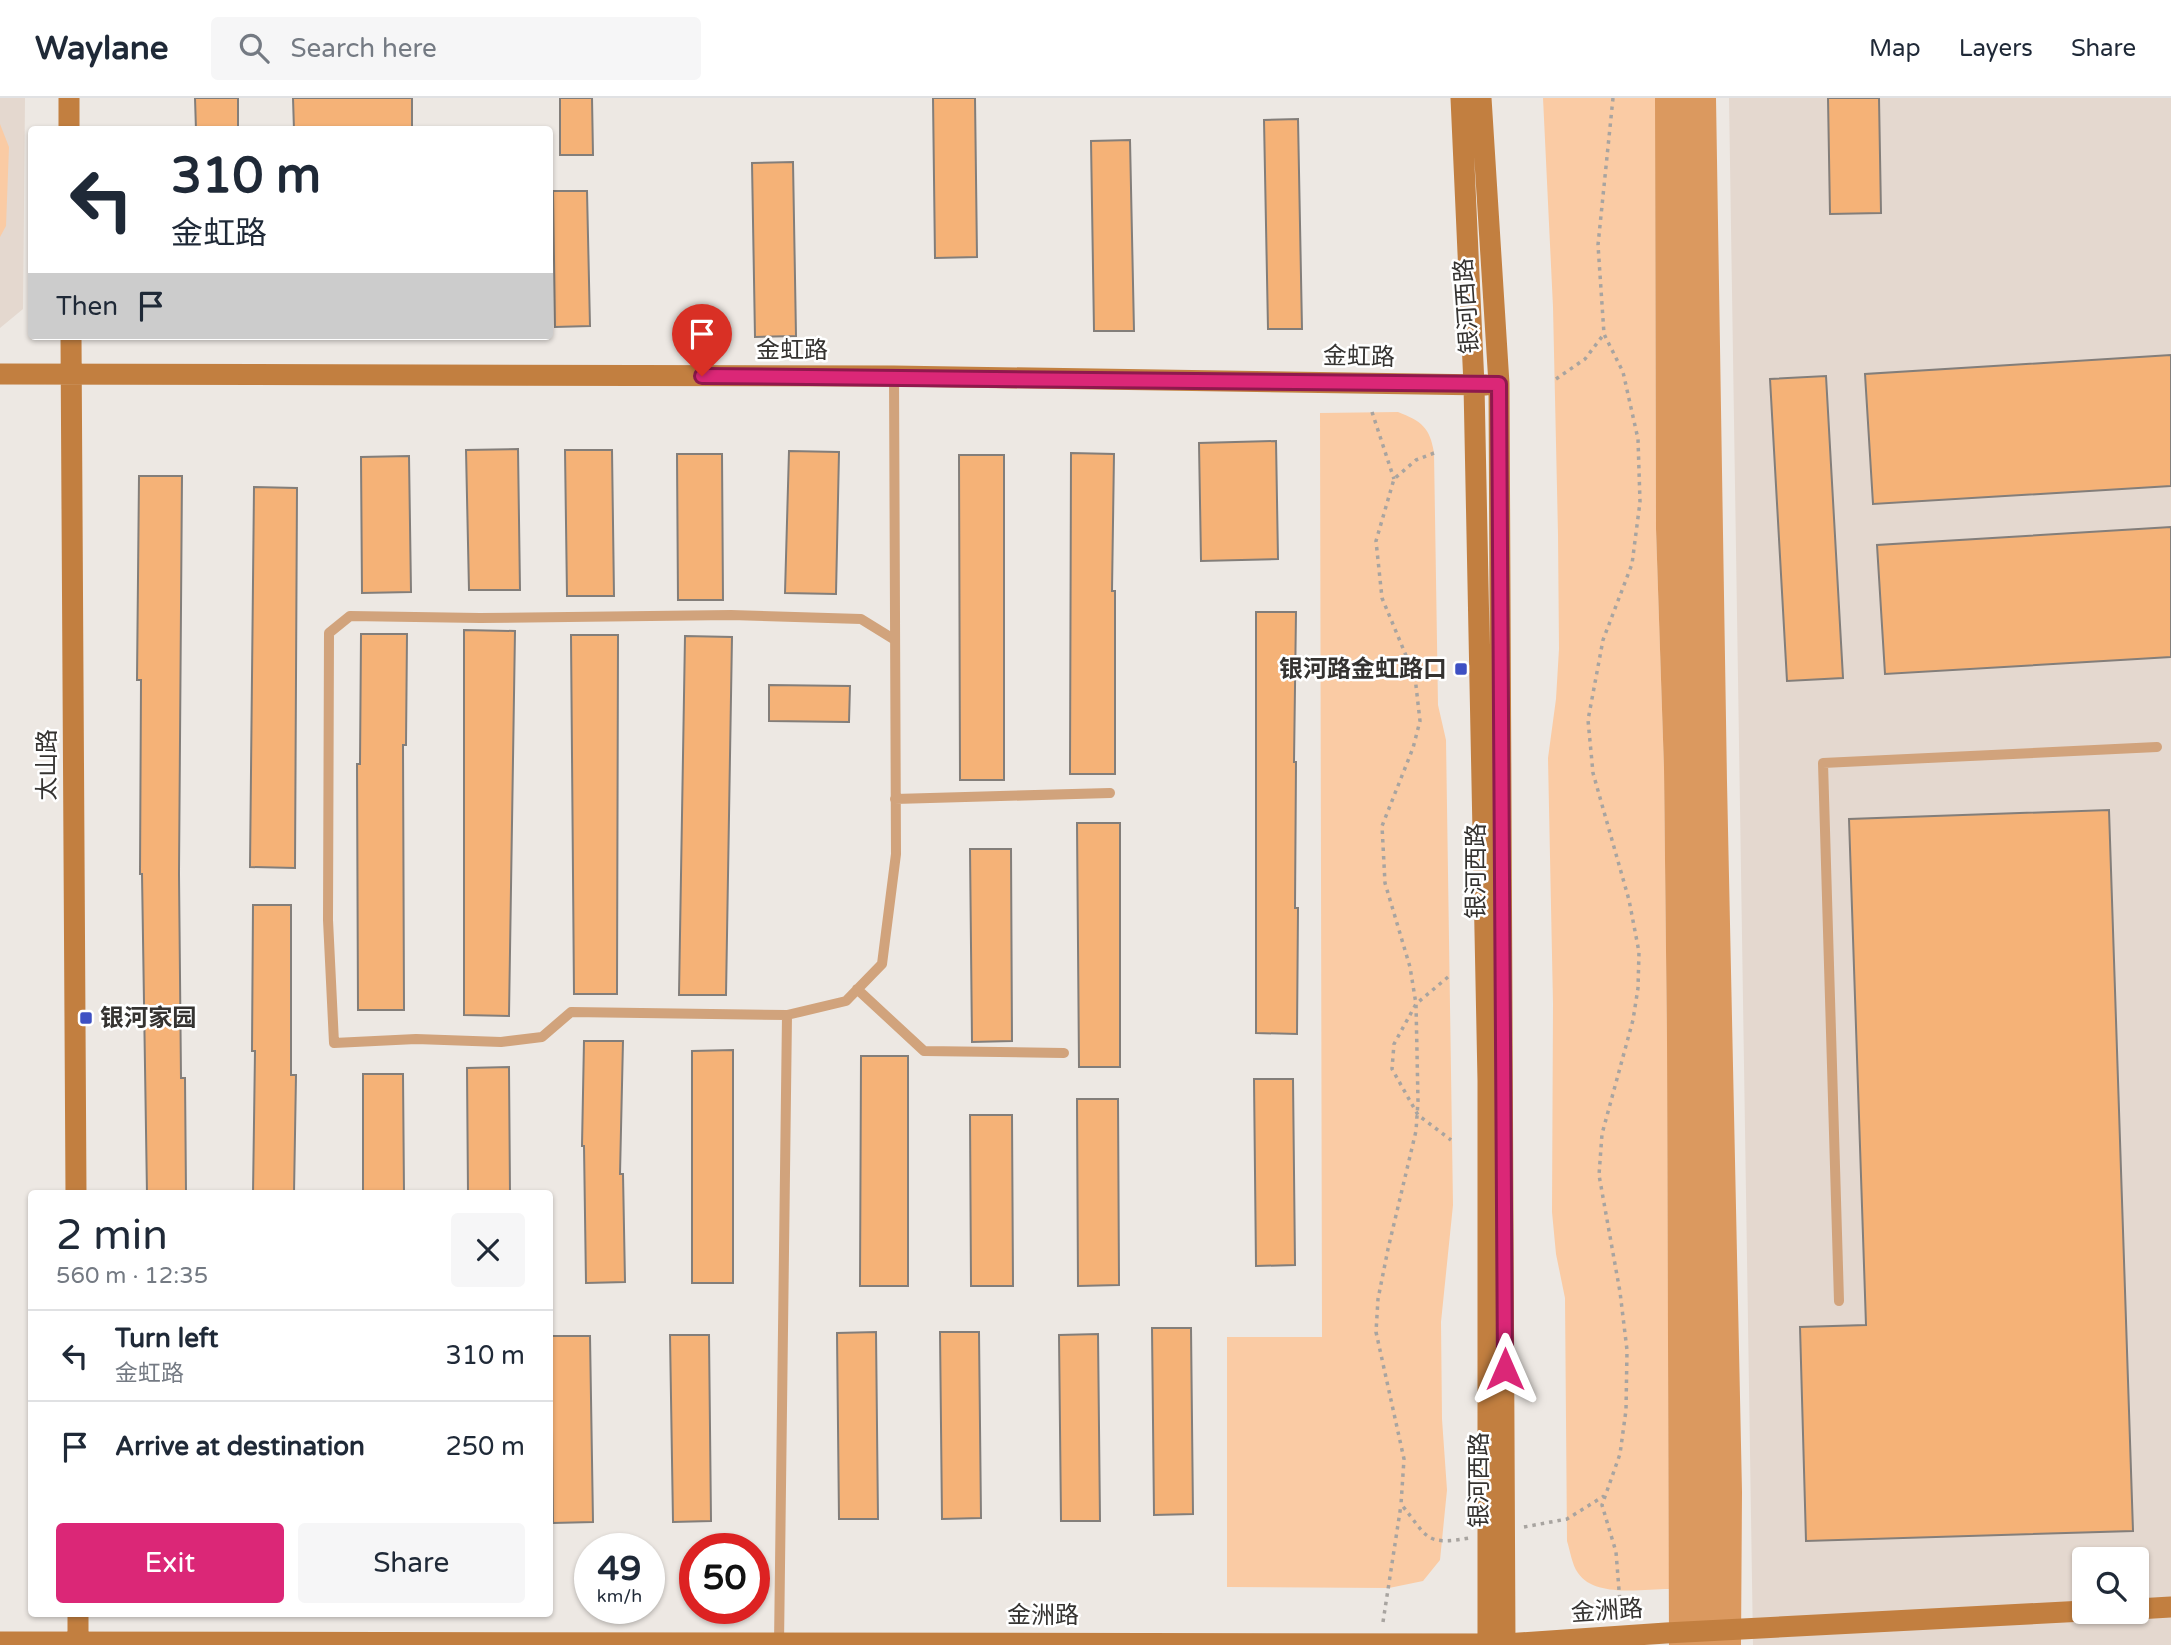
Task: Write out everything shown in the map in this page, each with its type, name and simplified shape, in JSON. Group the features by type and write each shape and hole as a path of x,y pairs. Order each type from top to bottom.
{"main road":[{"path":"69,98 69,126"},
{"name":"银河西路","path":"1461,98 1474,385 1497,1644"},
{"name":"银河西路","path":"1481,98 1499,384 1497,1644"},
{"name":"太山路","path":"71,340 76,1190"},
{"name":"金虹路","path":"0,374 894,376 1499,384"},
{"path":"2149,1608 2171,1607"},
{"name":"金洲路","path":"0,1642 1497,1644 2072,1612"},
{"path":"78,1617 78,1644"}],"lane":[{"path":"894,376 896,854 882,964 846,1001 787,1015 570,1012 542,1037 501,1042 416,1039 334,1043 328,920 329,633 350,616 480,618 731,615 861,619 895,639"},
{"path":"1839,1301 1824,763 2157,747"},
{"path":"895,799 1110,793"},
{"path":"858,989 924,1051 1064,1053"},
{"path":"779,1643 787,1015"}],"path":[{"path":"1613,98 1598,245 1604,334 1623,372 1638,439 1640,502 1632,564 1603,640 1588,720 1593,773 1629,900 1639,952 1638,988 1633,1020 1602,1134 1599,1175 1620,1292 1627,1350 1626,1410 1620,1454 1602,1505 1616,1552 1621,1617"},
{"path":"1556,379 1585,359 1604,334"},
{"path":"1372,412 1394,480"},
{"path":"1381,1634 1401,1504 1404,1459 1376,1332 1378,1299 1418,1115 1416,1004 1410,967 1385,883 1382,826 1413,748 1420,721 1415,677 1381,598 1376,541 1394,480 1416,460 1434,453"},
{"path":"1448,976 1416,1004 1394,1044 1392,1069 1418,1115 1451,1140"},
{"path":"1517,1528 1567,1519 1607,1495"},
{"path":"1401,1504 1430,1539 1442,1543 1479,1536"}],"shaded area":[{"path":"0,98 25,98 23,309 0,328"},
{"path":"1543,98 1655,98 1656,529 1664,769 1667,1041 1669,1589 1620,1590 1596,1586 1578,1573 1567,1541 1565,1298 1556,1254 1552,1212 1553,1004 1548,758 1559,649 1553,307"},
{"path":"1655,98 1716,98 1742,1492 1741,1645 1669,1645 1667,1041 1664,769 1656,529"},
{"path":"1729,98 2171,98 2171,1645 1753,1645"},
{"path":"0,124 9,147 6,226 0,237"},
{"path":"1398,412 1423,426 1430,437 1434,453 1438,705 1446,740 1453,1205 1441,1322 1442,1419 1447,1490 1440,1560 1423,1581 1389,1588 1227,1587 1227,1337 1322,1337 1320,413"}],"building":[{"path":"195,98 238,98 238,126 196,126"},
{"path":"293,98 412,98 412,126 294,126"},
{"path":"560,98 592,98 593,155 560,155"},
{"path":"933,98 975,98 977,257 935,258"},
{"path":"1828,98 1879,98 1881,213 1830,214"},
{"path":"1298,119 1302,329 1268,329 1264,120"},
{"path":"1130,140 1134,331 1094,331 1091,141"},
{"path":"793,162 796,336 755,337 752,163"},
{"path":"553,191 587,191 590,326 555,327"},
{"path":"2171,355 2171,486 1873,504 1865,374"},
{"path":"1826,376 1843,678 1787,681 1770,379"},
{"path":"1276,441 1278,559 1201,561 1199,443"},
{"path":"518,449 520,590 469,590 466,450"},
{"path":"565,450 612,450 614,596 567,596"},
{"path":"789,451 839,452 836,594 785,593"},
{"path":"1071,453 1114,454 1112,591 1115,591 1115,774 1070,774"},
{"path":"677,454 722,454 723,600 678,600"},
{"path":"959,455 1004,455 1004,780 960,780"},
{"path":"409,456 411,592 362,593 361,457"},
{"path":"139,476 182,476 179,874 181,1078 185,1078 186,1190 147,1190 140,874 141,680 137,680"},
{"path":"254,487 297,488 295,868 250,867"},
{"path":"2171,527 2171,657 1885,674 1877,545"},
{"path":"1256,612 1296,612 1294,762 1295,908 1298,908 1297,1034 1256,1033"},
{"path":"464,630 515,631 509,1016 464,1015"},
{"path":"361,634 407,634 406,745 403,745 404,1010 358,1010 357,764 360,764"},
{"path":"571,635 618,635 617,994 574,994"},
{"path":"685,636 732,637 726,995 679,995"},
{"path":"769,685 850,686 849,722 769,721"},
{"path":"2109,810 2133,1531 1806,1541 1800,1327 1866,1325 1849,819"},
{"path":"1077,823 1120,823 1120,1067 1079,1067"},
{"path":"970,849 1011,849 1012,1041 972,1042"},
{"path":"253,905 291,905 291,1075 296,1075 294,1190 253,1190 255,1051 252,1051"},
{"path":"584,1041 623,1041 620,1174 623,1174 625,1282 586,1283 582,1146"},
{"path":"733,1050 733,1283 692,1283 692,1051"},
{"path":"861,1056 908,1056 908,1286 860,1286"},
{"path":"509,1067 510,1190 468,1190 467,1068"},
{"path":"363,1074 403,1074 404,1190 363,1190"},
{"path":"1254,1079 1293,1079 1295,1265 1256,1266"},
{"path":"1077,1099 1118,1099 1119,1285 1078,1286"},
{"path":"970,1115 1012,1115 1013,1286 971,1286"},
{"path":"1152,1328 1191,1328 1193,1514 1154,1515"},
{"path":"876,1332 878,1519 839,1519 837,1333"},
{"path":"940,1332 979,1332 981,1518 942,1519"},
{"path":"1098,1334 1100,1521 1061,1521 1059,1335"},
{"path":"670,1335 709,1335 711,1521 673,1522"},
{"path":"553,1336 590,1336 593,1522 553,1523"}],"place":[{"name":"银河路金虹路口","path":"1461,669"},
{"name":"银河家园","path":"86,1018"}],"route":[{"path":"702,376 1499,384 1505,1369"}]}
